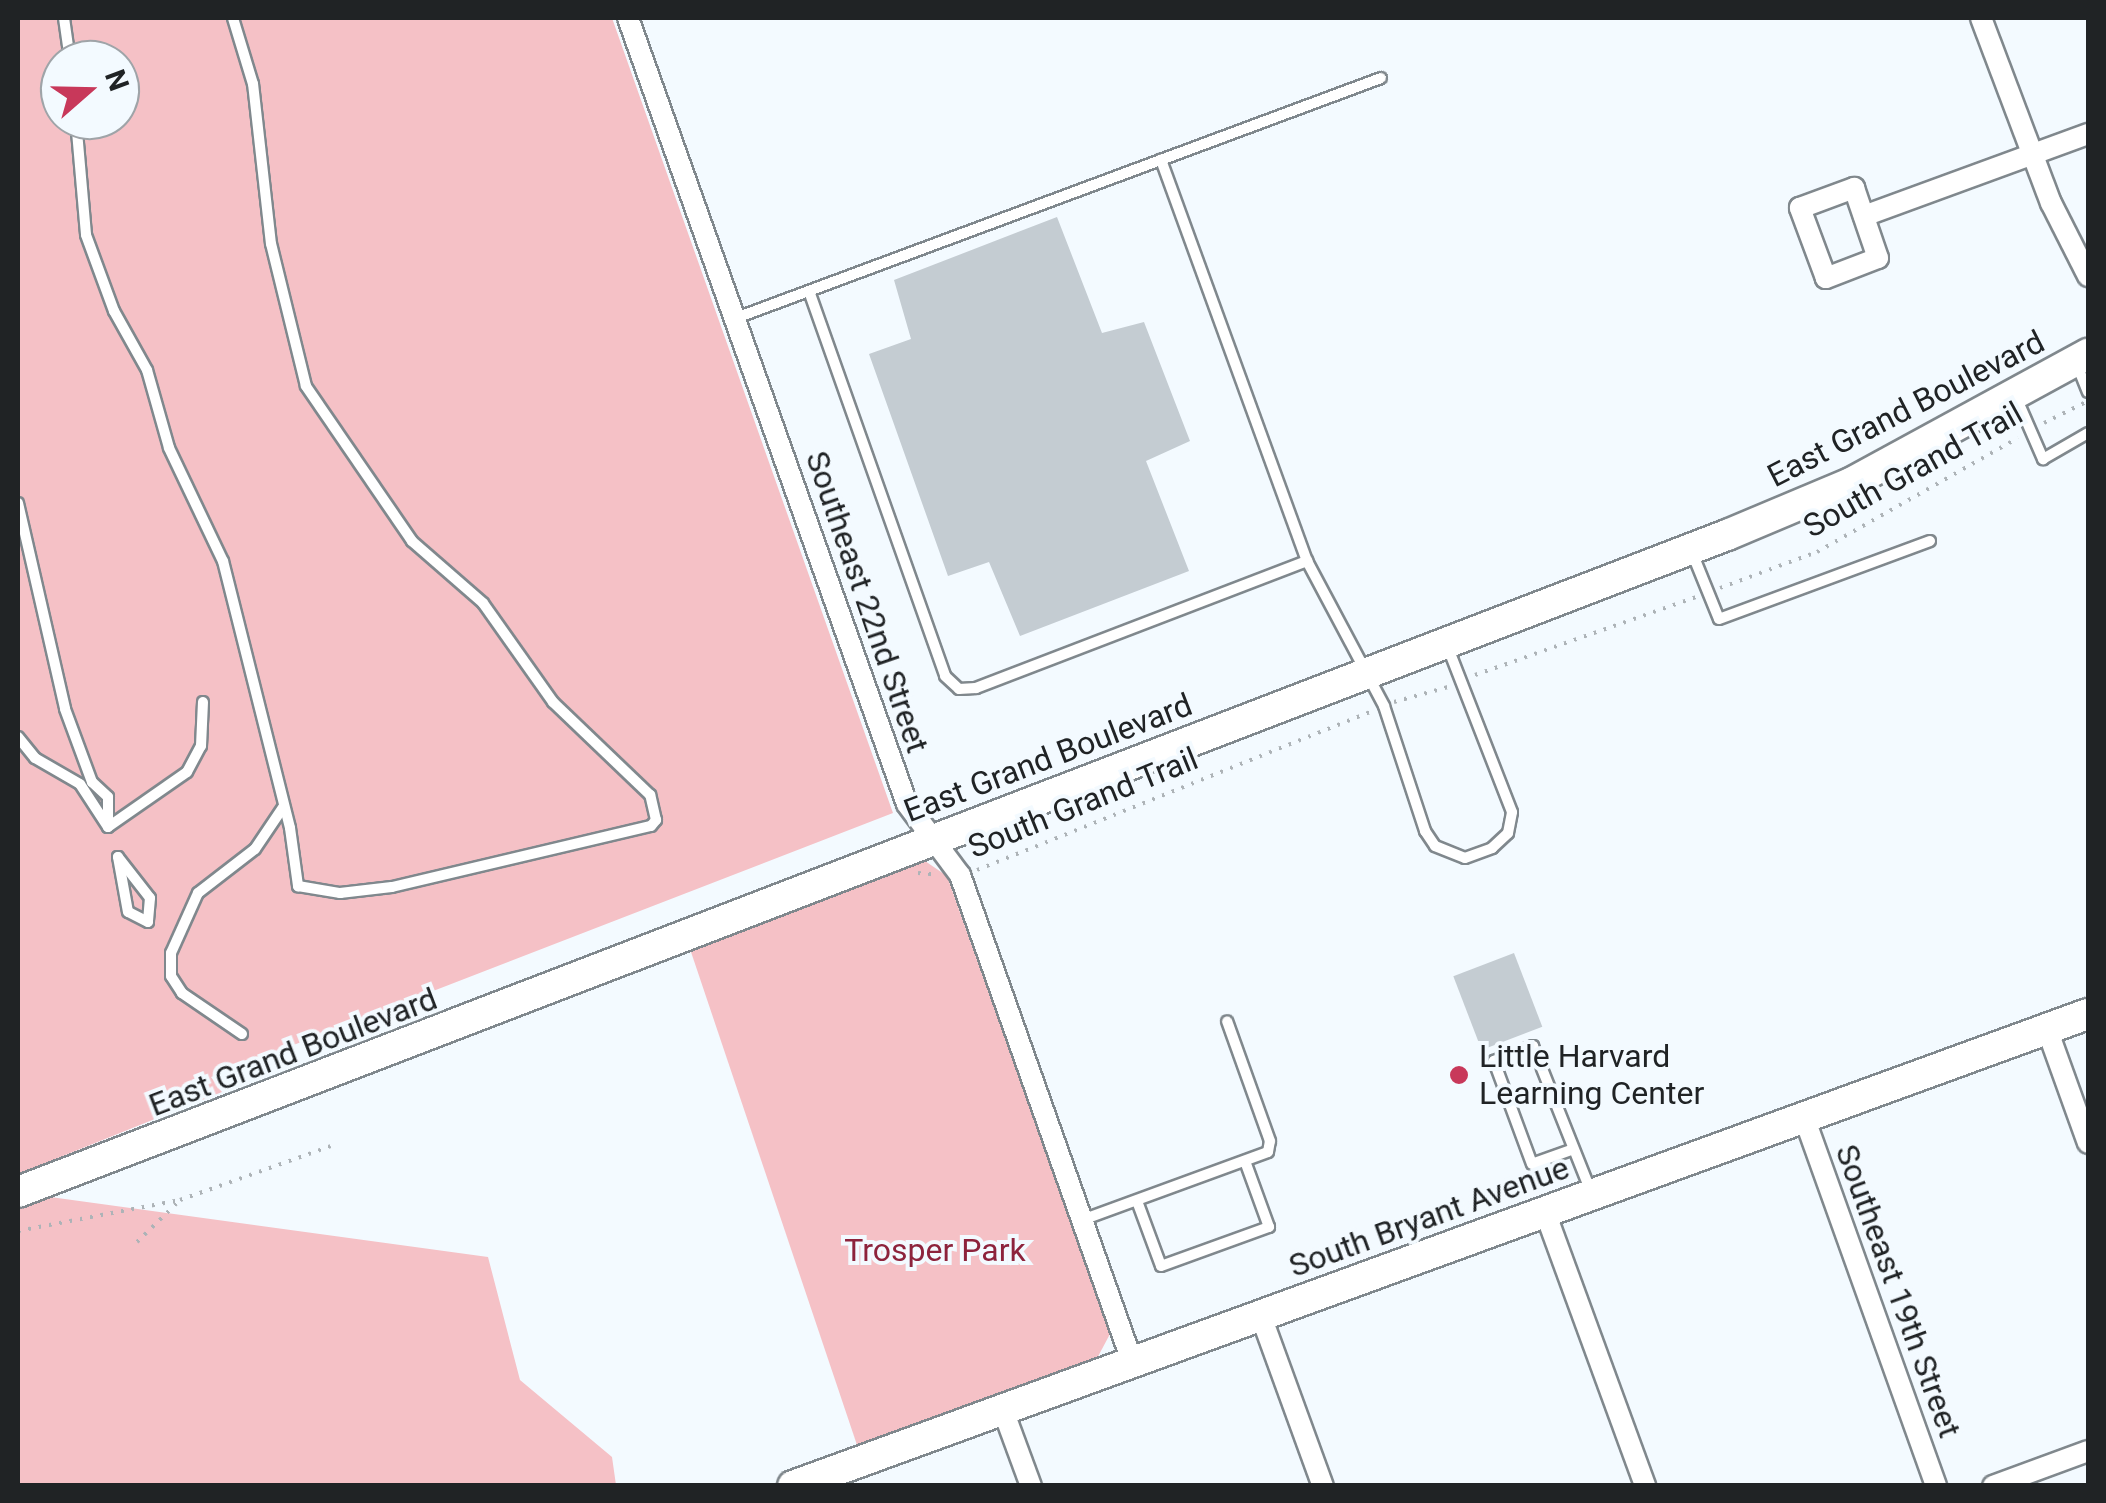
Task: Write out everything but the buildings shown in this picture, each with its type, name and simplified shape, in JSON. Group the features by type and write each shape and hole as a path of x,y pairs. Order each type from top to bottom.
{"street":[{"name":"Southeast 22nd Street","path":"628,18 906,804 960,876 1132,1364"},
{"path":"1981,18 2033,152 2088,276"},
{"path":"1864,216 2088,134"},
{"path":"1854,188 1864,216 1878,258 1826,278 1800,208 1854,188"},
{"name":"East Grand Boulevard","path":"18,1192 1691,549 1852,483 2082,358"},
{"name":"South Bryant Avenue","path":"793,1486 2088,1014"},
{"path":"2047,1029 2088,1143"},
{"name":"Southeast 19th Street","path":"1804,1117 1936,1486"},
{"path":"1545,1212 1645,1486"},
{"path":"1261,1316 1324,1486"},
{"path":"1004,1410 1031,1486"},
{"path":"1992,1486 2088,1450"}],"lane":[{"path":"78,140 86,235 114,311 147,370 169,448 224,561 284,806 298,886 340,893 538,857 628,834 656,820 650,795 553,702 483,603 384,507 306,386 271,244 253,84 233,18"},
{"path":"735,318 1382,78"},
{"path":"1160,160 1307,561 1384,706 1415,806 1435,846 1465,858 1492,848 1508,833 1512,812 1464,680 1446,643"},
{"path":"809,291 945,676 960,689 1307,561"},
{"path":"2082,358 2088,392"},
{"path":"2015,396 2043,459 2088,432"},
{"path":"18,503 65,709 92,782 108,797 108,828"},
{"path":"1691,549 1719,620 1930,540"},
{"path":"108,828 187,772 201,746 203,702"},
{"path":"18,736 36,758 80,784 108,828"},
{"path":"242,1034 182,993 171,976 170,953 198,893 254,849 284,806"},
{"path":"118,856 150,898 148,922 136,922 128,912 118,856"},
{"path":"1082,1220 1268,1152 1270,1141 1227,1022"},
{"path":"1571,1150 1532,1164 1494,1061 1533,1046 1592,1195"},
{"path":"1138,1202 1161,1266 1269,1227 1245,1161"}],"path":[{"name":"South Grand Trail","path":"903,874 960,876 1384,706 1817,552 2088,401"},
{"path":"18,1232 180,1200 331,1146"},
{"path":"138,1242 180,1200"}],"green space":[{"path":"18,18 612,18 893,813 211,1077 222,1092 18,1174"},
{"name":"Trosper Park","path":"925,861 947,876 1110,1334 1094,1364 858,1448 689,946 902,864"},
{"path":"43,1196 488,1257 520,1380 612,1457 616,1485 18,1486 18,1206"}],"place":[{"name":"Little Harvard Learning Center","path":"1459,1075"}]}
